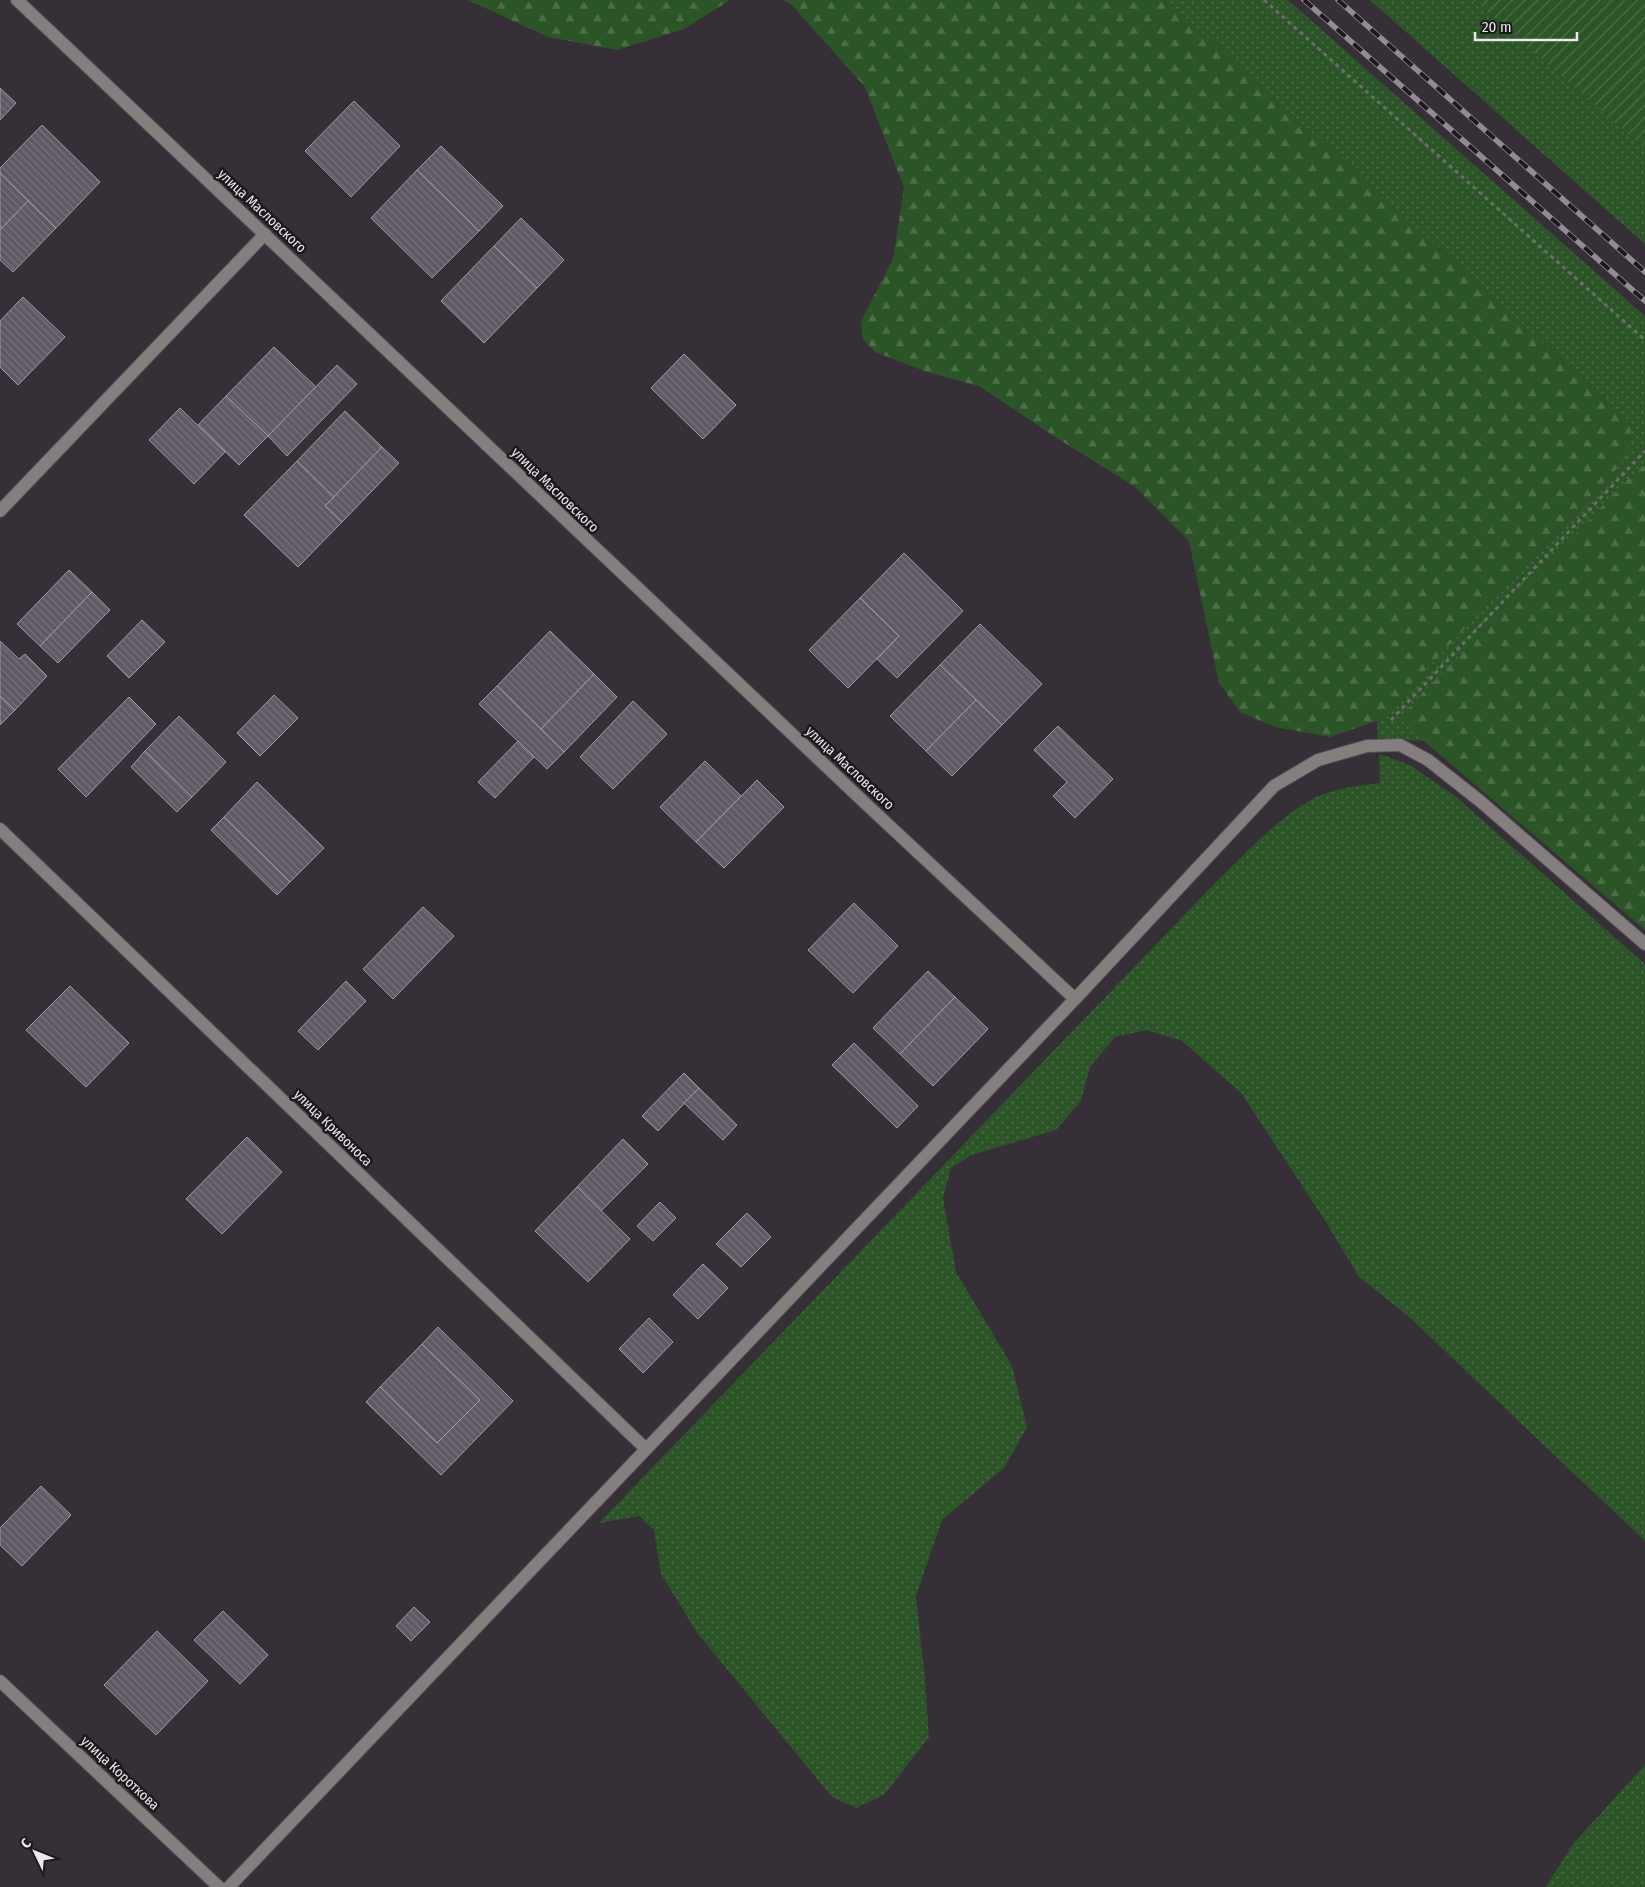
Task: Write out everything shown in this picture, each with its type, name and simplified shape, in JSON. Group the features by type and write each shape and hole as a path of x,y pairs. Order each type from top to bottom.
{"street":[{"name":"улица Масловского","path":"18,0 1074,1000"},
{"path":"0,511 265,234"},
{"path":"229,1887 1074,1000 1274,786 1318,760 1367,746 1400,745 1428,760 1480,801 1645,944"},
{"name":"улица Кривоноса","path":"0,829 646,1449"},
{"name":"улица Короткова","path":"0,1681 220,1887"}],"path":[{"path":"1264,0 1645,340"},
{"path":"1367,746 1395,714 1645,451"}],"green space":[{"path":"468,0 730,0 684,29 617,50 548,37"},
{"path":"783,0 1166,0 1632,424 1626,459 1377,721 1330,737 1275,727 1240,712 1219,683 1189,541 1135,487 979,386 927,372 875,352 863,339 861,321 893,259 904,188 865,87 791,4"},
{"path":"1166,0 1288,0 1645,316 1645,464 1629,478 1407,726 1424,741 1378,738 1377,721 1626,459 1632,424"},
{"path":"1370,0 1474,0 1645,149 1645,244"},
{"path":"1474,0 1645,0 1645,149"},
{"path":"1645,464 1645,930 1407,726 1404,713 1629,478"},
{"path":"1379,754 1410,765 1455,796 1645,964 1645,1541 1408,1316 1359,1277 1324,1219 1241,1093 1182,1041 1146,1030 1115,1037 1090,1067 1081,1101 1056,1130 971,1155 951,1168 943,1198 956,1272 1012,1366 1027,1427 1004,1468 942,1520 916,1596 929,1737 885,1794 856,1808 832,1797 698,1634 661,1574 654,1530 639,1516 599,1523 1219,879 1273,827 1309,801 1335,790 1380,783"},
{"path":"1645,1765 1645,1887 1546,1887 1573,1844"}],"building":[{"path":"0,88 16,103 0,120"},
{"path":"354,101 400,146 351,197 305,151"},
{"path":"42,125 100,182 56,228 0,173 0,168"},
{"path":"441,146 503,206 479,231 417,170"},
{"path":"417,170 479,231 432,278 371,218"},
{"path":"0,173 28,201 0,230"},
{"path":"28,201 56,228 13,272 0,260 0,230"},
{"path":"521,218 564,260 537,288 494,246"},
{"path":"494,246 537,288 484,343 441,301"},
{"path":"23,297 65,337 18,385 0,367 0,321"},
{"path":"274,347 316,387 268,436 226,396"},
{"path":"684,354 736,405 703,439 651,388"},
{"path":"337,365 357,384 287,456 268,436"},
{"path":"226,396 268,436 239,465 198,425"},
{"path":"180,408 225,452 194,484 149,440"},
{"path":"345,411 382,447 334,497 297,461"},
{"path":"382,447 399,463 342,522 325,506"},
{"path":"297,461 334,497 325,506 342,522 298,567 244,515"},
{"path":"904,553 963,611 897,678 877,659 899,636 860,598"},
{"path":"69,570 92,592 40,646 17,624"},
{"path":"92,592 110,610 58,663 40,646"},
{"path":"860,598 899,636 848,688 809,650"},
{"path":"142,620 165,642 129,678 107,656"},
{"path":"980,624 1042,684 1002,725 940,665"},
{"path":"550,631 594,674 541,729 497,686"},
{"path":"0,641 19,659 25,654 47,676 15,710 0,696"},
{"path":"940,665 976,700 926,751 890,716"},
{"path":"594,674 617,697 564,752 541,729"},
{"path":"497,686 564,752 547,769 479,704"},
{"path":"274,695 298,718 260,756 237,733"},
{"path":"0,696 15,710 0,725"},
{"path":"129,697 156,724 86,797 58,769"},
{"path":"976,700 1002,725 952,776 926,751"},
{"path":"633,701 667,734 613,789 580,757"},
{"path":"179,716 226,762 192,797 145,751"},
{"path":"1058,726 1113,779 1075,818 1053,796 1067,782 1034,750"},
{"path":"518,741 534,757 495,798 478,782"},
{"path":"145,751 192,797 177,812 131,767"},
{"path":"705,761 741,796 696,842 660,807"},
{"path":"757,780 784,807 724,868 696,842"},
{"path":"257,782 324,848 290,882 224,817"},
{"path":"224,817 290,882 277,895 211,830"},
{"path":"854,903 898,946 853,993 808,950"},
{"path":"423,907 454,936 393,999 363,969"},
{"path":"928,971 955,997 900,1054 873,1028"},
{"path":"346,981 366,1001 318,1050 298,1031"},
{"path":"70,986 129,1043 86,1087 26,1030"},
{"path":"955,997 988,1029 933,1086 900,1054"},
{"path":"854,1043 918,1106 897,1128 832,1065"},
{"path":"684,1073 699,1088 658,1131 642,1116"},
{"path":"699,1088 737,1125 723,1140 684,1103"},
{"path":"247,1137 282,1172 222,1234 186,1199"},
{"path":"623,1139 648,1164 601,1211 577,1187"},
{"path":"577,1187 630,1239 588,1282 535,1231"},
{"path":"660,1202 676,1218 653,1241 637,1226"},
{"path":"747,1213 771,1237 741,1267 716,1244"},
{"path":"703,1264 728,1288 698,1319 673,1295"},
{"path":"649,1318 673,1342 643,1373 619,1349"},
{"path":"438,1327 513,1401 441,1475 366,1402 380,1387 437,1443 480,1400 422,1344"},
{"path":"422,1344 480,1400 437,1443 380,1387"},
{"path":"41,1486 71,1515 22,1566 0,1545 0,1528"},
{"path":"414,1607 430,1622 411,1641 396,1626"},
{"path":"223,1611 268,1655 240,1684 194,1640"},
{"path":"157,1631 208,1681 156,1735 104,1685"}],"railway":[{"path":"1304,0 1645,301"},
{"path":"1338,0 1645,272"}]}
